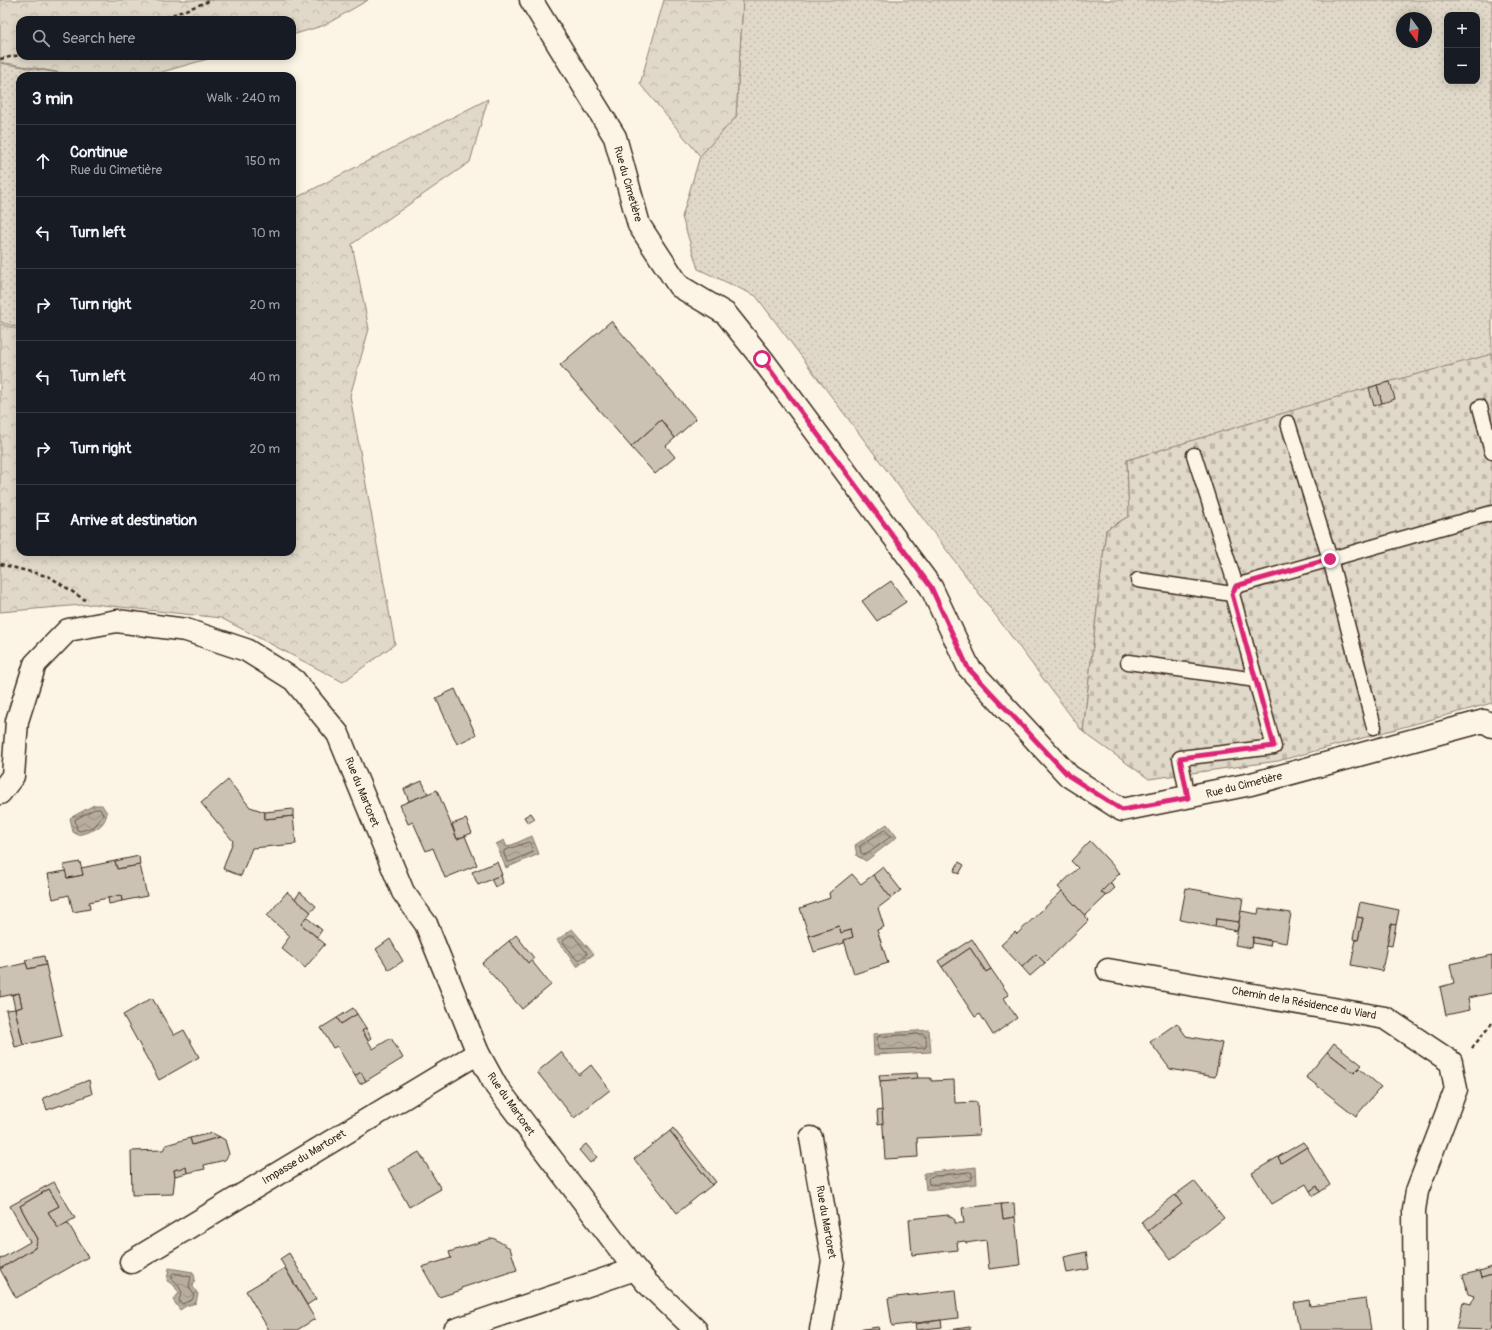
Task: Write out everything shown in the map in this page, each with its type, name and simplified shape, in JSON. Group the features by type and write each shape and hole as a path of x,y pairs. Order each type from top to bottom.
{"street":[{"name":"Rue du Cimetière","path":"532,0 615,137 639,225 679,286 726,314 762,359 931,587 968,668 1069,776 1122,810 1188,798 1251,784 1484,722 1492,726"},
{"name":"Rue du Martoret","path":"0,793 13,776 17,721 35,664 68,630 117,621 186,630 246,650 294,680 338,734 403,892 426,924 478,1053 496,1086 635,1270 696,1330"},
{"name":"Chemin de la Résidence du Viard","path":"1108,970 1385,1018 1451,1062 1456,1089 1417,1191 1414,1210 1415,1330"},
{"name":"Impasse du Martoret","path":"131,1262 478,1053"},
{"name":"Rue du Martoret","path":"811,1138 834,1261 821,1330"},
{"path":"455,1330 635,1270"}],"lane":[{"path":"1480,407 1492,452"},
{"path":"1288,423 1330,559 1374,727"},
{"path":"1188,798 1180,758 1274,746 1234,590 1194,455"},
{"path":"1138,580 1234,590 1330,559 1492,513"},
{"path":"1128,662 1256,680"}],"path":[{"path":"170,16 212,0"},
{"path":"0,59 16,55"},
{"path":"0,564 50,577 117,621"}],"green space":[{"path":"0,0 368,0 325,25 296,34 296,16 16,16 16,60 204,60 162,72 56,72 0,62"},
{"path":"664,0 743,0 736,117 700,156 640,84"},
{"path":"743,0 1492,0 1492,355 1127,460 1129,516 1106,530 1083,732 756,296 698,269 682,217 700,156 736,117"},
{"path":"0,63 53,72 16,72 16,327 0,322"},
{"path":"488,99 470,162 352,244 369,329 350,396 395,644 343,682 221,618 93,604 0,612 0,324 16,329 16,556 296,556 296,198"},
{"path":"1492,354 1492,703 1278,761 1149,779 1083,732 1106,530 1129,516 1127,460 1377,385"}],"water":[{"path":"94,805 102,805 107,813 103,823 97,828 78,835 73,832 70,818"},
{"path":"887,824 897,837 866,861 857,856 855,845"},
{"path":"532,836 539,854 506,868 496,844 504,840 507,847"},
{"path":"572,929 594,954 577,967 557,940"},
{"path":"929,1030 931,1052 874,1055 873,1034"},
{"path":"976,1167 977,1184 926,1190 924,1173"},
{"path":"169,1268 193,1272 195,1278 193,1287 198,1294 196,1303 186,1306 180,1310 173,1300 179,1293 173,1284 167,1281"}],"building":[{"path":"611,321 696,419 675,438 661,420 631,447 560,365"},
{"path":"1390,382 1395,399 1382,403 1377,385"},
{"path":"1377,385 1382,403 1374,406 1369,388"},
{"path":"661,420 675,438 666,446 675,457 655,474 631,447"},
{"path":"891,581 906,602 877,621 862,601"},
{"path":"455,689 476,735 457,744 436,698"},
{"path":"228,780 250,807 265,812 265,819 293,816 296,844 252,848 241,876 223,869 233,841 201,803"},
{"path":"422,781 428,794 409,801 404,789"},
{"path":"437,790 457,839 465,836 477,865 445,878 433,848 426,851 413,822 408,824 400,805"},
{"path":"293,809 293,816 265,819 265,812"},
{"path":"531,813 535,819 528,823 524,817"},
{"path":"466,819 472,833 457,839 452,824"},
{"path":"1090,841 1120,873 1101,892 1106,896 1085,916 1058,887 1078,868 1071,861"},
{"path":"139,856 140,865 117,869 115,861"},
{"path":"115,861 117,869 140,865 147,896 122,901 121,895 89,902 90,909 73,912 69,895 53,899 48,874 66,871 67,878 83,875 81,868"},
{"path":"80,862 83,875 67,878 64,865"},
{"path":"497,862 502,875 478,885 472,872"},
{"path":"959,862 964,865 959,874 954,871"},
{"path":"883,867 901,890 891,898 873,875"},
{"path":"852,874 861,884 873,875 891,898 878,908 884,927 877,930 888,963 854,974 844,940 853,937 851,930 841,933 839,926 809,936 800,908 830,898 829,893"},
{"path":"501,875 503,883 495,887 491,879"},
{"path":"1110,883 1115,888 1106,896 1101,892"},
{"path":"1186,888 1243,898 1239,922 1216,919 1215,927 1180,920"},
{"path":"1062,891 1089,920 1045,963 1036,954 1022,967 1001,945 1015,932 1017,934"},
{"path":"287,892 311,912 301,924 325,944 305,968 281,948 290,936 267,916"},
{"path":"300,892 316,906 311,912 295,899"},
{"path":"121,895 122,901 109,904 108,898"},
{"path":"1360,902 1399,910 1396,925 1391,924 1382,971 1351,965 1356,939 1358,940 1363,918 1357,917"},
{"path":"1259,908 1291,913 1286,943 1253,937 1252,948 1235,945 1241,911 1258,914"},
{"path":"306,917 322,930 317,937 301,924"},
{"path":"1357,917 1363,918 1358,940 1353,939"},
{"path":"1216,919 1239,922 1237,931 1215,927"},
{"path":"1391,924 1396,925 1392,946 1387,945"},
{"path":"839,926 841,933 851,930 853,937 844,940 844,943 814,952 809,936"},
{"path":"516,935 534,958 528,963 509,941"},
{"path":"1253,937 1271,941 1270,946 1253,943"},
{"path":"390,939 403,961 389,970 376,949"},
{"path":"972,939 991,969 986,972 970,948 942,967 938,961"},
{"path":"509,941 528,963 531,960 551,985 522,1009 482,963"},
{"path":"970,948 986,972 991,969 1009,995 1004,998 1017,1018 993,1035 980,1014 975,1017 942,967"},
{"path":"1036,954 1045,963 1030,976 1022,967"},
{"path":"1492,955 1492,993 1468,998 1470,1010 1446,1015 1440,987 1454,983 1450,964"},
{"path":"44,956 46,965 28,969 25,960"},
{"path":"26,963 28,969 46,965 62,1036 23,1045 15,1009 22,1007 19,993 0,997 0,969"},
{"path":"19,993 22,1007 15,1009 12,995"},
{"path":"152,998 174,1035 184,1030 199,1057 159,1080 123,1015"},
{"path":"353,1008 357,1014 341,1024 337,1018"},
{"path":"15,1009 23,1045 15,1047 6,1010"},
{"path":"357,1014 366,1028 362,1031 373,1049 391,1038 403,1058 366,1081 361,1072 355,1076 337,1046 333,1048 321,1028 337,1018 341,1024"},
{"path":"1177,1023 1186,1036 1222,1043 1215,1077 1170,1069 1150,1042"},
{"path":"366,1028 371,1038 368,1040 362,1031"},
{"path":"1334,1043 1362,1065 1354,1073 1327,1052"},
{"path":"561,1052 579,1075 591,1065 610,1090 574,1118 537,1072"},
{"path":"1327,1052 1354,1073 1359,1068 1381,1087 1356,1116 1306,1077"},
{"path":"361,1072 366,1081 360,1084 355,1076"},
{"path":"917,1073 918,1079 880,1081 879,1075"},
{"path":"931,1078 931,1081 954,1080 955,1103 977,1102 979,1135 917,1138 918,1157 885,1159 880,1081"},
{"path":"89,1080 92,1094 47,1110 43,1098"},
{"path":"882,1110 883,1123 878,1124 877,1111"},
{"path":"673,1128 716,1182 712,1185 670,1131"},
{"path":"670,1131 712,1185 677,1213 634,1159"},
{"path":"212,1133 220,1137 192,1145 190,1138"},
{"path":"220,1137 225,1140 229,1154 225,1160 204,1165 205,1169 187,1173 186,1167 174,1170 175,1176 173,1194 132,1195 131,1151 163,1150 166,1145 190,1138 192,1145"},
{"path":"1303,1142 1307,1147 1281,1163 1278,1157"},
{"path":"586,1144 597,1157 590,1163 579,1150"},
{"path":"1307,1147 1330,1185 1320,1192 1317,1186 1310,1191 1306,1184 1272,1204 1252,1173 1278,1157 1281,1163"},
{"path":"419,1152 441,1189 409,1207 388,1169"},
{"path":"186,1167 187,1173 175,1176 174,1170"},
{"path":"1194,1181 1224,1218 1171,1260 1148,1231 1182,1204 1175,1195"},
{"path":"54,1182 75,1218 58,1228 48,1212 59,1206 49,1189 20,1206 38,1239 35,1248 0,1269 0,1259 30,1242 10,1206"},
{"path":"1317,1186 1320,1192 1313,1196 1310,1191"},
{"path":"49,1189 59,1206 48,1212 58,1228 68,1223 88,1257 16,1298 0,1269 35,1248 38,1239 20,1206"},
{"path":"1175,1195 1182,1204 1148,1231 1141,1222"},
{"path":"1014,1203 1015,1217 1003,1219 1001,1204"},
{"path":"1001,1204 1003,1219 1015,1217 1020,1265 989,1269 986,1240 966,1243 965,1241 957,1242 958,1250 912,1255 909,1219 948,1215 955,1220 955,1223 964,1223 962,1208"},
{"path":"493,1238 510,1248 517,1270 461,1288 462,1290 439,1297 422,1267 451,1258 449,1252"},
{"path":"1086,1252 1089,1269 1067,1273 1064,1257"},
{"path":"289,1253 316,1299 307,1305 280,1259"},
{"path":"1492,1267 1492,1275 1482,1278 1480,1271"},
{"path":"285,1268 315,1319 297,1330 269,1330 246,1291"},
{"path":"1480,1271 1482,1278 1492,1275 1491,1330 1456,1329 1463,1302 1471,1304 1474,1296 1468,1294 1463,1275"},
{"path":"955,1290 958,1318 892,1326 888,1298"},
{"path":"1366,1299 1371,1330 1299,1330 1294,1303 1309,1300 1310,1306"},
{"path":"941,1320 942,1327 916,1330 915,1324"},
{"path":"878,1327 879,1330 857,1330"},
{"path":"969,1327 970,1330 950,1330"}],"route":[{"path":"762,359 931,587 968,668 1069,776 1122,810 1188,798 1180,758 1274,746 1232,594 1236,586 1330,559"}]}
